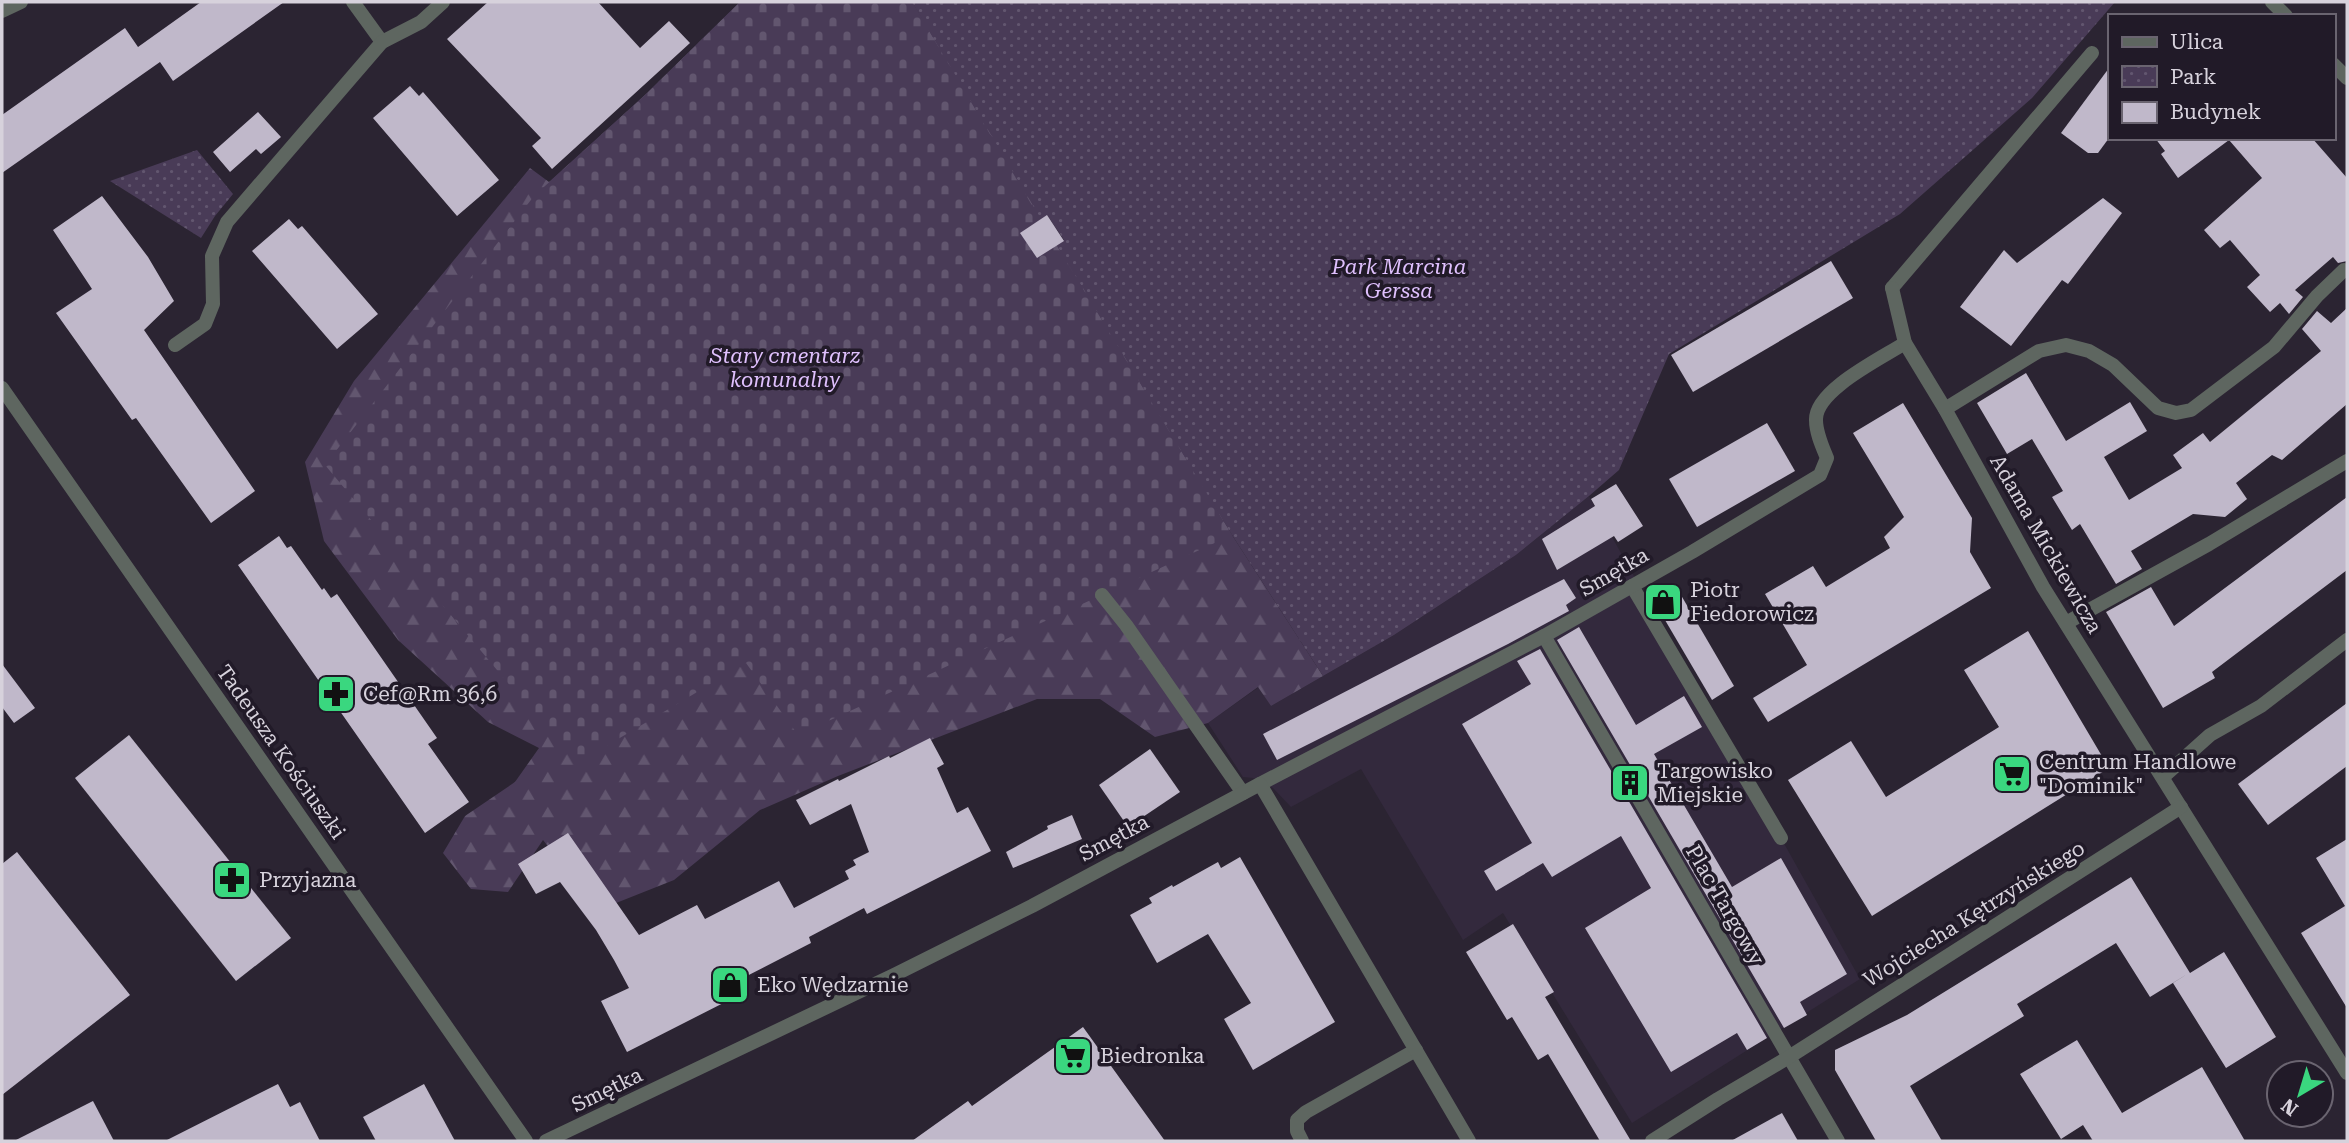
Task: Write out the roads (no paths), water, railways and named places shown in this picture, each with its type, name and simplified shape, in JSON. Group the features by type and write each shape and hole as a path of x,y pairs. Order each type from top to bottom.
{"street":[{"path":"353,2 382,42"},
{"path":"175,345 205,324 213,304 212,256 227,222 382,42 421,22 443,2"},
{"path":"2,19 12,7"},
{"name":"Adama Mickiewicza","path":"2092,53 1892,288 1905,343 1945,409 2043,587 2347,1073"},
{"path":"1945,409 2039,351 2066,345 2089,351 2113,365 2158,408 2176,413 2191,410 2274,347 2316,296 2344,270"},
{"name":"Smętka","path":"546,1141 970,937 1544,636 1692,552 1820,475 1827,457 1815,418 1819,405 1831,390 1905,343"},
{"name":"Tadeusza Kościuszki","path":"2,388 526,1141"},
{"path":"2066,623 2209,544 2347,461"},
{"path":"1632,586 1781,838"},
{"path":"1102,595 1126,625 1243,793"},
{"name":"Plac Targowy","path":"1544,636 1789,1057 1834,1140"},
{"path":"2162,777 2210,735 2261,706 2347,640"},
{"path":"1260,784 1469,1141"},
{"name":"Wojciecha Kętrzyńskiego","path":"1789,1057 2181,807"},
{"path":"1302,1141 1297,1131 1297,1120 1306,1112 1416,1050"},
{"path":"1652,1141 1789,1057"}],"place":[{"name":"Piotr Fiedorowicz","path":"1663,602"},
{"name":"Cef@Rm 36,6","path":"336,694"},
{"name":"Centrum Handlowe \"Dominik\"","path":"2012,774"},
{"name":"Targowisko Miejskie","path":"1630,783"},
{"name":"Przyjazna","path":"232,880"},
{"name":"Eko Wędzarnie","path":"730,985"},
{"name":"Biedronka","path":"1073,1056"}],"park label":[{"name":"Park Marcina Gerssa","path":"1399,279"},
{"name":"Stary cmentarz komunalny","path":"785,368"}]}
